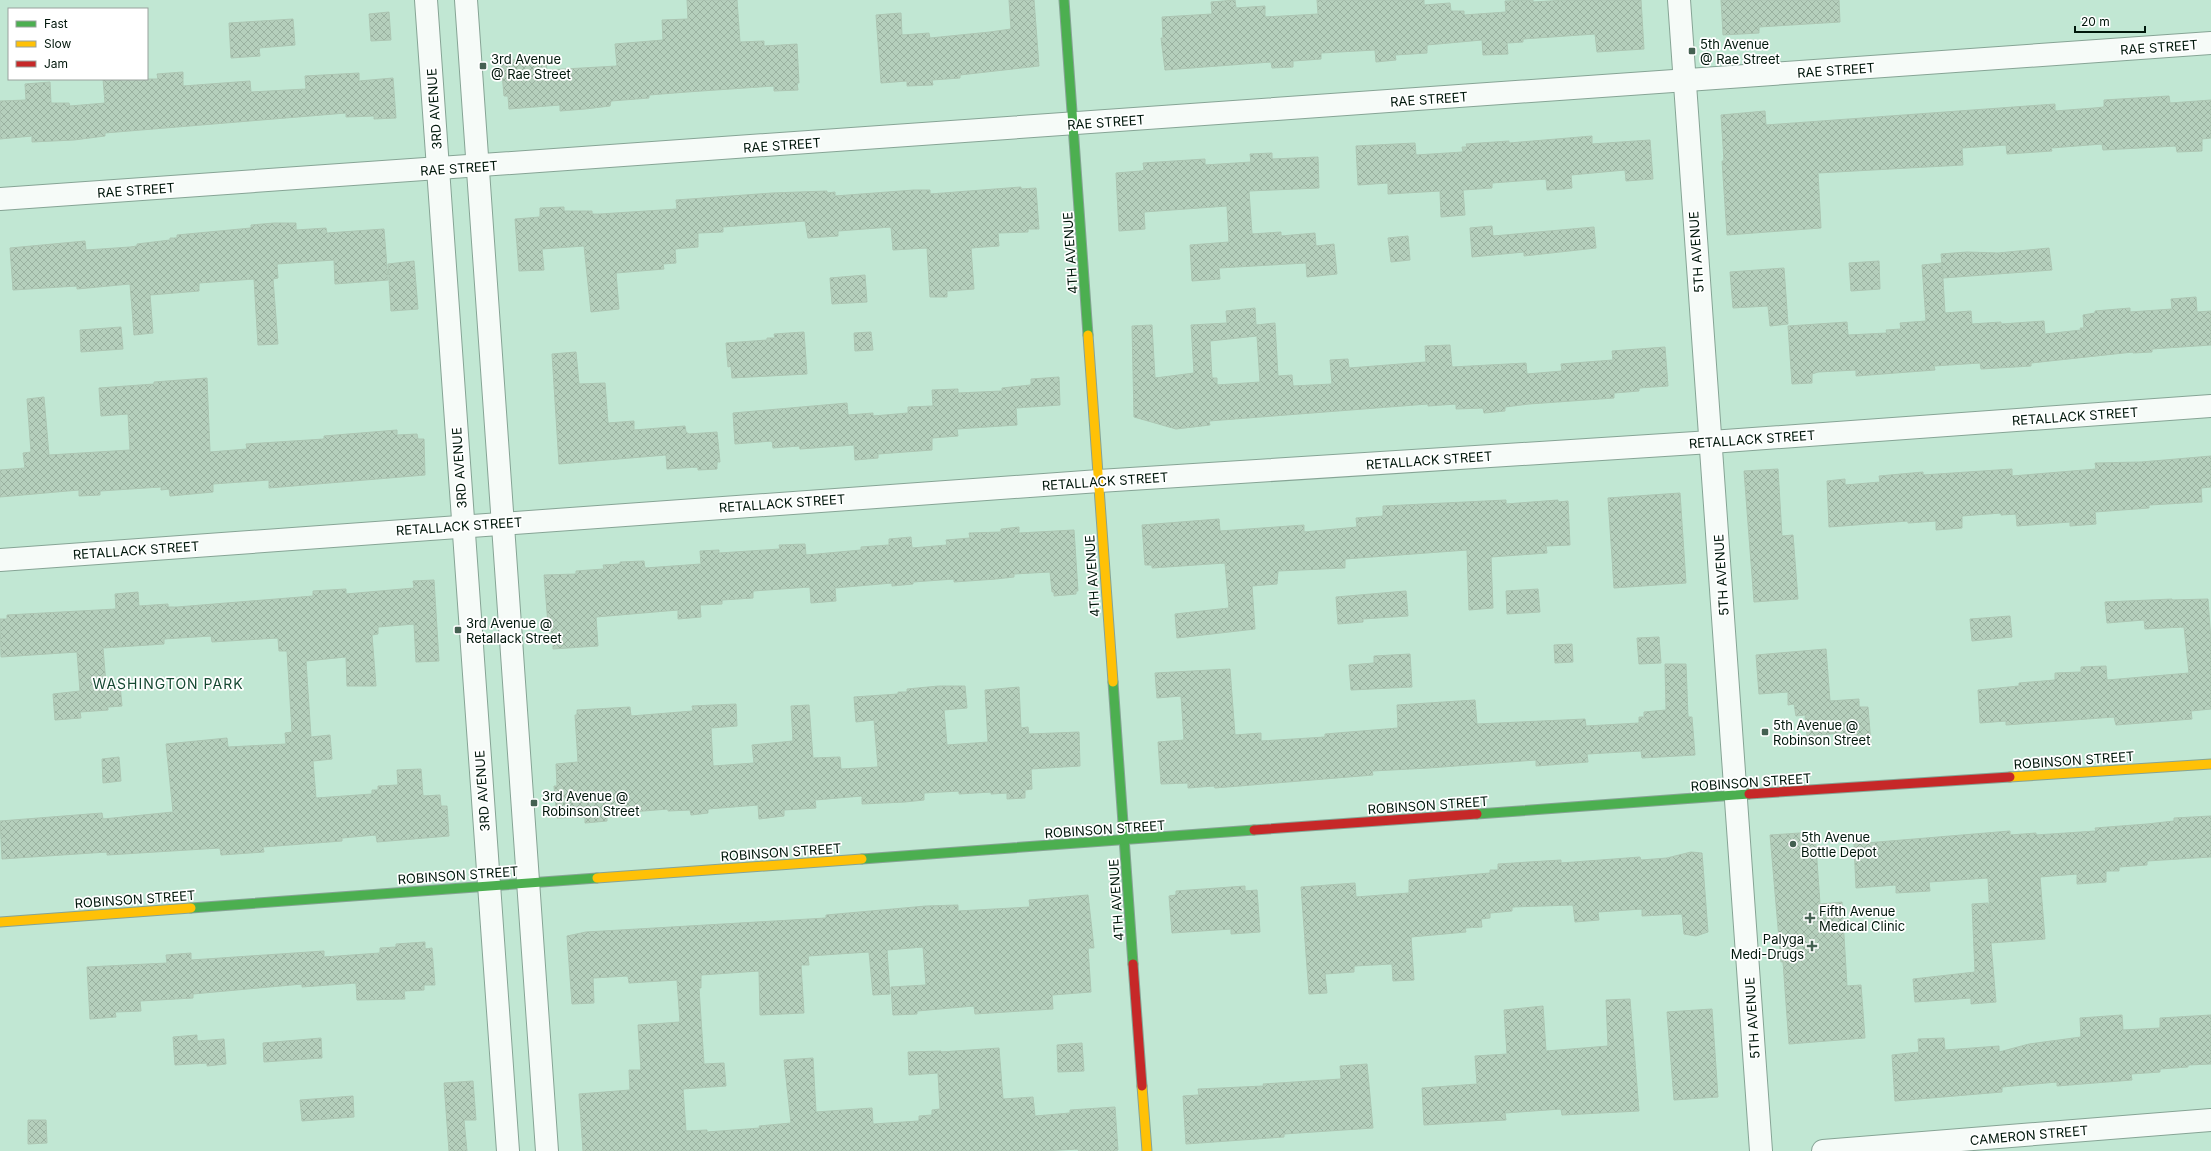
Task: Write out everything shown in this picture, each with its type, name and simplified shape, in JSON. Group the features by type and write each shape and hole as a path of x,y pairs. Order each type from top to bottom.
{"street":[{"name":"3RD AVENUE","path":"426,0 508,1151"},
{"path":"466,0 547,1151"},
{"name":"4TH AVENUE","path":"1064,0 1147,1151"},
{"name":"5TH AVENUE","path":"1679,0 1696,266 1712,442 1735,796 1761,1151"},
{"name":"RAE STREET","path":"0,199 1073,125 2211,44"},
{"name":"RETALLACK STREET","path":"0,560 1099,481 1712,442 2211,406"},
{"name":"ROBINSON STREET","path":"0,922 1735,796 2211,764"},
{"name":"CAMERON STREET","path":"1823,1151 2211,1120"}],"building":[{"path":"687,0 737,0 740,42 764,41 764,46 797,44 798,90 774,91 774,86 649,95 649,98 611,101 610,106 585,109 560,111 560,105 509,109 508,96 504,96 501,61 526,59 526,64 546,62 547,70 617,66 615,44 663,40 662,20 688,19"},
{"path":"1009,0 1034,0 1039,66 960,75 960,78 932,80 933,85 907,86 907,81 881,83 876,15 901,13 902,35 929,33 930,38 990,32 1011,29"},
{"path":"1235,0 1236,8 1265,6 1265,17 1318,14 1317,0 1424,0 1424,5 1450,3 1451,11 1464,11 1464,15 1506,12 1505,1 1533,0 1533,2 1566,0 1641,0 1644,49 1597,52 1595,34 1523,39 1523,42 1507,43 1508,54 1483,55 1482,40 1427,45 1427,53 1395,55 1396,60 1376,62 1375,50 1321,53 1321,59 1293,61 1293,67 1272,68 1271,62 1165,70 1161,38 1163,38 1162,17 1212,14 1211,2"},
{"path":"1721,0 1839,0 1840,22 1759,27 1759,33 1723,35"},
{"path":"389,12 391,40 371,41 369,14"},
{"path":"293,19 295,45 259,48 260,56 231,58 229,23"},
{"path":"183,72 183,86 250,81 251,92 306,89 305,76 359,73 359,81 393,78 396,118 374,119 374,116 346,117 346,113 105,133 105,136 74,140 32,142 32,136 0,139 0,101 26,100 25,84 50,82 51,103 69,103 70,106 105,103 103,80 158,79 157,74"},
{"path":"2169,96 2170,103 2211,100 2211,138 2202,139 2202,151 2177,152 2176,146 2103,150 2102,144 2051,148 2052,151 2007,154 2006,145 1962,148 1963,165 1818,173 1821,228 1727,235 1722,161 1724,161 1721,115 1765,111 1766,125 2055,104 2055,111 2104,107 2104,100"},
{"path":"1592,136 1592,144 1650,140 1653,179 1626,181 1625,170 1571,175 1572,188 1564,189 1547,190 1546,179 1492,183 1492,188 1463,190 1465,215 1441,217 1440,191 1388,194 1388,183 1358,185 1356,146 1415,143 1416,155 1463,152 1462,147 1467,147 1466,144 1509,141 1509,143"},
{"path":"1272,153 1272,159 1318,157 1319,188 1249,191 1252,234 1281,232 1281,236 1315,233 1316,246 1334,244 1337,274 1307,277 1306,263 1219,268 1220,279 1192,281 1190,245 1229,242 1227,206 1144,212 1145,229 1119,231 1116,173 1144,170 1143,163 1205,159 1205,165 1251,162 1250,154"},
{"path":"1021,187 1021,189 1036,188 1039,229 1028,229 1028,232 998,233 999,246 971,248 974,289 947,291 947,297 930,297 927,248 893,250 891,227 838,231 838,236 808,238 805,221 723,227 723,232 698,233 698,247 675,249 676,263 663,264 664,269 616,273 619,309 591,312 584,246 542,249 544,270 519,271 515,219 540,217 540,208 564,207 564,211 592,211 592,214 600,214 677,209 676,200 772,193 827,191 827,193 835,192 835,196 930,190 930,194"},
{"path":"296,223 296,230 326,228 327,233 384,229 388,280 335,284 334,260 277,264 278,278 273,279 278,344 258,345 254,279 199,283 199,291 150,295 153,333 134,335 130,284 77,289 77,286 13,290 10,248 85,241 86,250 130,247 137,246 137,244 170,240 170,238 177,238 177,235 251,228 251,225"},
{"path":"1492,226 1493,236 1594,227 1596,248 1524,256 1524,252 1472,257 1470,228"},
{"path":"1408,236 1410,260 1391,262 1388,238"},
{"path":"2049,248 2052,270 1943,278 1941,254 1967,252 1998,253"},
{"path":"414,261 418,309 391,311 388,264"},
{"path":"1879,261 1880,289 1851,291 1849,263"},
{"path":"1942,263 1945,313 1971,311 1972,324 2001,322 2001,324 2044,321 2045,334 2081,330 2080,328 2084,328 2083,315 2095,313 2095,311 2130,308 2130,312 2172,309 2171,299 2196,297 2197,312 2211,311 2211,345 2152,349 2152,352 2133,352 2031,363 2031,366 1981,369 1980,363 1934,366 1935,370 1856,376 1856,370 1818,372 1812,374 1812,383 1792,384 1788,326 1847,322 1848,335 1887,333 1886,330 1901,329 1900,323 1926,321 1922,265"},
{"path":"1784,268 1788,324 1770,326 1768,306 1733,308 1730,272"},
{"path":"865,275 867,302 832,304 830,278"},
{"path":"1255,308 1256,325 1275,323 1278,376 1292,375 1293,386 1332,384 1330,360 1348,359 1349,368 1426,362 1425,346 1450,345 1452,367 1526,363 1527,374 1562,371 1561,364 1613,360 1612,351 1665,347 1668,386 1639,388 1639,391 1614,393 1614,398 1529,404 1505,407 1505,411 1484,413 1483,408 1456,409 1456,404 1428,406 1428,404 1209,421 1210,425 1176,429 1134,417 1132,326 1152,325 1155,378 1194,373 1191,325 1227,323 1226,311","holes":["1257,336 1260,382 1217,385 1217,378 1212,378 1210,341"]},
{"path":"121,327 123,349 81,352 80,330"},
{"path":"804,332 807,374 732,378 731,366 728,367 726,343 767,340 767,338 775,338 774,334"},
{"path":"871,332 873,350 855,351 854,333"},
{"path":"576,352 579,384 605,383 608,423 634,421 634,430 685,426 686,432 689,434 717,432 720,462 717,462 717,469 698,470 698,467 667,469 666,455 559,464 552,354"},
{"path":"1059,377 1060,405 1016,408 1017,425 957,429 958,436 932,438 932,450 878,454 878,458 855,460 854,445 800,449 799,446 773,448 772,441 735,444 733,413 847,403 848,415 873,413 873,416 908,413 908,407 933,406 932,390 958,389 958,393 1002,391 1002,388 1031,385 1031,379"},
{"path":"207,378 210,452 247,449 246,444 324,439 324,436 397,430 397,435 417,434 418,439 424,439 425,475 269,488 269,480 213,484 213,492 170,496 169,489 161,490 161,487 100,491 100,495 79,496 79,490 0,497 0,470 25,468 23,453 31,452 27,399 44,397 49,455 130,450 128,414 101,416 99,388"},
{"path":"2211,456 2211,487 2201,488 2202,502 2149,505 2149,508 2095,512 2096,524 2070,526 2070,522 2017,526 2016,514 2001,515 2001,513 1962,516 1962,528 1936,530 1936,521 1908,523 1908,521 1829,527 1827,481 1845,479 1845,485 1880,482 1879,476 1923,472 1923,475 2012,469 2012,476 2096,469 2095,463 2141,462"},
{"path":"1778,469 1782,536 1793,535 1798,599 1754,602 1744,471"},
{"path":"1680,493 1686,583 1614,588 1608,498"},
{"path":"1506,500 1506,504 1558,500 1558,502 1568,501 1570,545 1546,546 1547,553 1491,557 1493,608 1469,610 1467,550 1345,559 1345,568 1278,571 1277,584 1252,586 1255,629 1177,638 1175,614 1229,608 1225,563 1152,568 1152,565 1145,565 1142,525 1219,519 1220,531 1304,525 1304,532 1357,527 1356,518 1383,516 1383,506"},
{"path":"1019,527 1019,533 1074,530 1078,591 1076,591 1076,594 1054,596 1054,592 1052,592 1050,572 1014,574 1014,577 996,579 954,582 954,579 913,582 913,584 892,586 892,583 835,588 836,601 811,603 810,587 753,591 753,598 722,600 722,604 700,605 701,617 678,619 678,610 596,617 598,646 553,649 553,638 548,624 544,575 576,574 576,571 604,569 603,565 620,564 620,562 644,561 645,568 701,564 700,551 719,550 719,553 780,549 779,545 805,544 806,555 861,550 861,547 889,545 889,539 911,537 912,548 947,545 946,540 970,538 969,533 1001,532 1001,529"},
{"path":"434,580 439,661 416,662 414,624 378,627 378,634 372,635 376,686 347,686 346,657 306,661 311,737 330,735 332,759 313,761 316,798 372,794 372,790 378,790 378,786 398,785 397,770 421,769 423,796 440,795 441,806 447,806 449,836 377,842 376,835 342,838 342,841 263,847 264,852 221,855 220,848 107,855 107,852 2,859 0,821 102,813 103,819 173,812 166,744 227,738 228,747 286,744 285,733 292,732 287,651 279,651 278,638 212,642 211,636 164,639 164,644 103,648 106,684 120,685 122,706 108,707 108,710 80,712 81,718 55,720 53,694 80,691 77,652 1,657 0,619 7,619 7,615 116,609 115,594 138,592 139,606 168,604 168,607 177,607 313,596 313,591 346,589 346,594 414,588 413,581"},
{"path":"1538,589 1540,612 1507,614 1506,591"},
{"path":"1406,591 1408,616 1363,619 1363,622 1338,624 1336,597"},
{"path":"2208,599 2211,641 2211,709 2191,711 2192,719 2116,725 2114,717 2006,725 2006,721 1980,723 1978,690 2019,686 2019,683 2055,680 2055,673 2081,672 2081,667 2106,666 2107,680 2189,673 2184,627 2145,629 2144,620 2107,623 2105,602"},
{"path":"2010,616 2012,637 1972,641 1970,619"},
{"path":"1659,637 1661,663 1639,664 1637,638"},
{"path":"1572,644 1573,662 1555,663 1554,645"},
{"path":"1826,649 1830,701 1859,699 1859,707 1868,707 1871,744 1844,746 1843,733 1807,736 1805,715 1796,716 1794,704 1788,705 1788,692 1759,694 1756,655"},
{"path":"1410,654 1412,687 1351,690 1349,665 1374,663 1374,656"},
{"path":"1665,664 1686,664 1688,717 1692,717 1695,755 1642,758 1641,751 1587,754 1588,762 1536,766 1536,760 1372,771 1373,775 1215,788 1214,786 1188,788 1188,783 1161,784 1158,742 1184,740 1181,696 1157,698 1155,673 1230,669 1235,735 1261,733 1261,741 1325,737 1325,734 1398,728 1397,705 1475,700 1477,724 1585,719 1586,726 1639,723 1639,717 1644,717 1644,712 1666,710"},
{"path":"939,686 965,686 967,708 944,710 947,745 988,742 985,690 1019,687 1021,728 1028,727 1029,734 1079,732 1080,766 1031,769 1032,789 1025,790 1025,798 1007,799 1007,793 991,794 991,792 959,794 959,791 924,793 924,800 905,802 862,804 862,796 815,800 816,808 784,810 784,816 759,819 758,805 708,809 708,813 691,815 690,810 668,811 668,809 607,814 607,821 585,823 585,817 557,818 554,786 557,786 556,764 578,762 575,715 577,715 577,710 630,707 631,716 693,711 692,706 736,704 737,726 711,728 713,766 754,763 752,745 793,741 791,706 809,705 813,758 840,757 841,769 878,767 874,720 856,722 854,697 898,694 898,692 907,692 907,689"},
{"path":"119,757 121,781 103,783 102,759"},
{"path":"2211,816 2211,857 2147,861 2147,865 2119,867 2119,871 2106,871 2106,882 2077,884 2077,874 2040,877 2045,939 1991,943 1996,1002 1971,1004 1971,998 1915,1002 1913,979 1975,972 1972,904 1988,903 1990,917 1988,878 1929,882 1930,891 1896,893 1896,885 1856,888 1854,844 2010,831 2010,835 2036,833 2036,835 2096,831 2095,828 2174,821 2174,818"},
{"path":"1815,832 1820,904 1842,902 1847,986 1861,985 1865,1038 1789,1044 1783,962 1781,962 1770,835"},
{"path":"1691,852 1702,853 1708,932 1696,936 1684,934 1682,914 1642,916 1642,909 1598,912 1599,920 1575,922 1573,905 1512,907 1512,911 1490,913 1490,918 1481,919 1482,927 1465,928 1466,932 1411,937 1414,980 1393,981 1392,964 1354,966 1354,972 1325,974 1327,993 1309,994 1301,887 1355,883 1356,897 1409,893 1409,880 1490,873 1490,870 1498,870 1498,864 1561,860 1561,863 1640,857 1641,860 1667,858"},
{"path":"1245,886 1245,891 1257,890 1260,932 1231,934 1231,929 1172,933 1169,896 1176,895 1176,891"},
{"path":"1088,895 1094,948 1088,948 1091,992 1052,995 1053,1009 975,1014 974,1006 917,1011 917,1014 893,1015 891,987 926,985 923,947 887,950 890,994 873,995 869,952 808,956 809,965 801,965 804,1013 760,1015 759,971 701,975 701,988 699,988 704,1064 724,1063 726,1086 683,1089 686,1131 707,1130 707,1132 760,1128 759,1126 791,1123 784,1060 813,1058 816,1112 872,1108 873,1124 919,1121 919,1116 932,1115 932,1110 940,1109 938,1073 909,1075 908,1052 941,1052 999,1048 1003,1099 1033,1097 1035,1116 1070,1113 1070,1110 1115,1107 1118,1150 583,1151 579,1094 630,1090 629,1070 641,1070 638,1025 680,1022 677,980 629,983 628,976 593,978 594,1003 572,1004 567,936 586,932 826,918 826,915 926,906 958,905 958,911 1030,907 1029,900"},
{"path":"425,942 425,949 432,948 435,985 424,985 424,990 404,991 405,999 357,1000 356,983 302,987 302,984 193,994 193,998 140,1001 141,1011 115,1012 116,1017 90,1019 87,967 167,963 166,955 191,953 191,960 324,951 324,957 380,953 380,948 396,947 396,944"},
{"path":"1630,999 1639,1111 1562,1115 1561,1109 1505,1113 1506,1120 1424,1125 1422,1088 1477,1084 1475,1056 1507,1054 1504,1010 1543,1006 1546,1051 1608,1046 1606,1000"},
{"path":"1712,1009 1718,1097 1674,1100 1667,1012"},
{"path":"2122,1015 2123,1030 2160,1028 2160,1018 2211,1015 2211,1064 2188,1065 2188,1067 2160,1069 2160,1072 2131,1074 2132,1080 2057,1086 2057,1082 2002,1087 2002,1092 1895,1101 1892,1055 1919,1052 1918,1039 1944,1038 1945,1050 1999,1046 1999,1052 2029,1044 2081,1037 2080,1018"},
{"path":"197,1035 197,1041 224,1039 226,1064 207,1066 207,1063 175,1065 173,1037"},
{"path":"321,1038 322,1058 264,1062 263,1043"},
{"path":"1082,1043 1084,1071 1058,1072 1057,1045"},
{"path":"1367,1064 1373,1128 1284,1134 1284,1137 1186,1144 1183,1096 1199,1095 1198,1089 1264,1086 1263,1084 1341,1079 1340,1066"},
{"path":"473,1081 476,1120 464,1120 467,1151 449,1151 444,1083"},
{"path":"353,1096 354,1117 302,1121 300,1100"},
{"path":"28,1120 46,1120 47,1143 28,1144"}],"traffic: fast":[{"path":"1064,0 1088,335"},
{"path":"1113,682 1133,964"},
{"path":"1477,814 1749,794"},
{"path":"862,859 1254,830"},
{"path":"191,908 597,878"}],"traffic: slow":[{"path":"1088,335 1113,682"},
{"path":"2010,777 2211,764"},
{"path":"597,878 862,859"},
{"path":"0,922 191,908"},
{"path":"1142,1086 1147,1151"}],"traffic: jam":[{"path":"1749,794 2010,777"},
{"path":"1254,830 1477,814"},
{"path":"1133,964 1142,1086"}],"place":[{"name":"5th Avenue @ Rae Street","path":"1692,51"},
{"name":"3rd Avenue @ Rae Street","path":"483,66"},
{"name":"3rd Avenue @ Retallack Street","path":"458,630"},
{"name":"5th Avenue @ Robinson Street","path":"1765,732"},
{"name":"3rd Avenue @ Robinson Street","path":"534,803"},
{"name":"5th Avenue Bottle Depot","path":"1793,844"},
{"name":"Fifth Avenue Medical Clinic","path":"1810,918"},
{"name":"Palyga Medi-Drugs","path":"1812,946"}],"district":[{"name":"WASHINGTON PARK","path":"168,684"}]}
